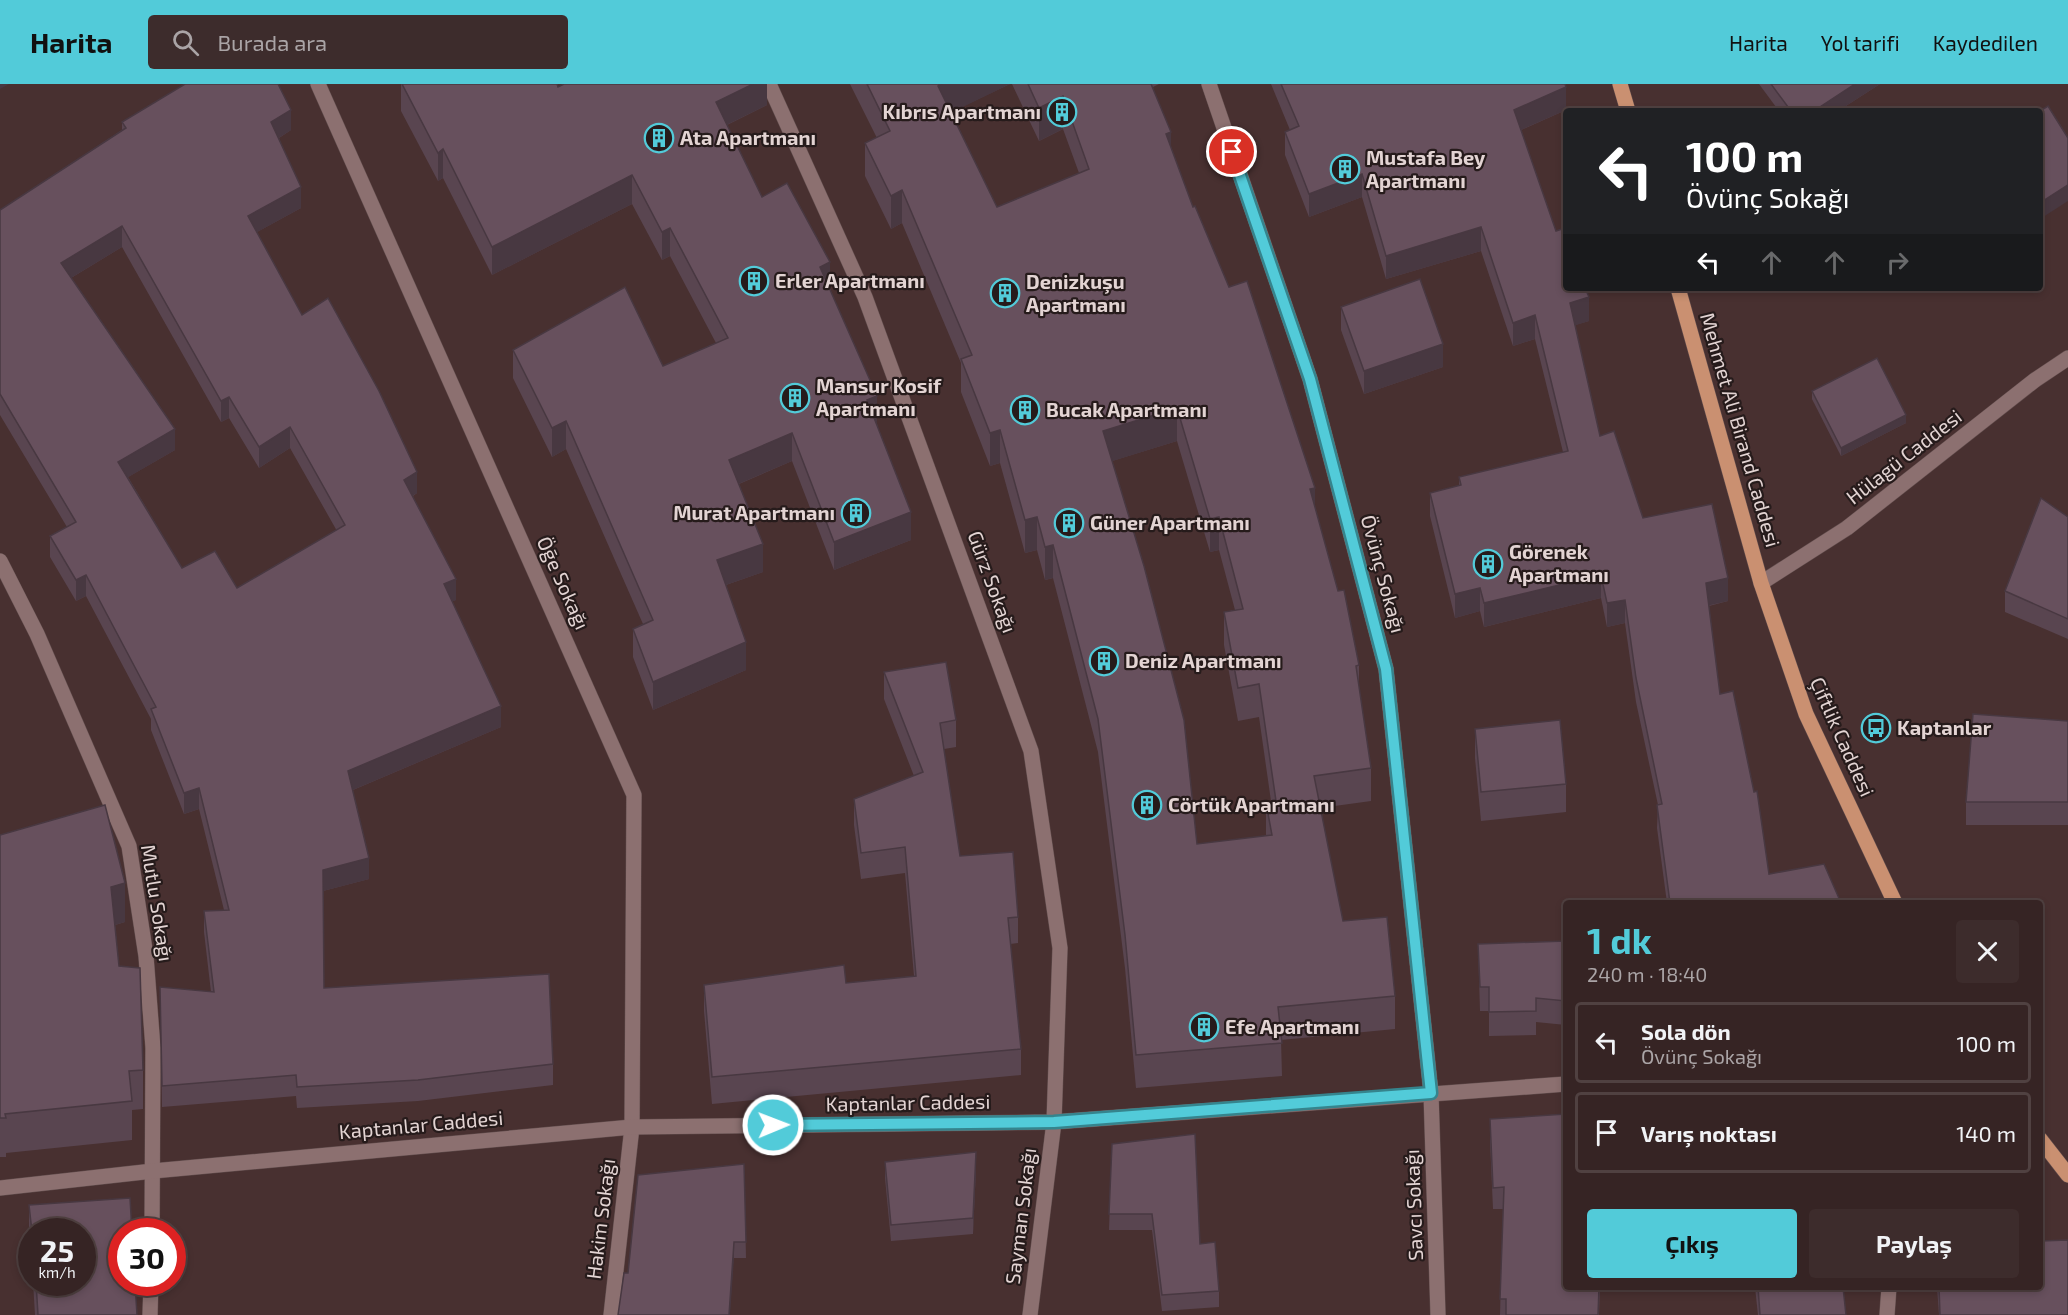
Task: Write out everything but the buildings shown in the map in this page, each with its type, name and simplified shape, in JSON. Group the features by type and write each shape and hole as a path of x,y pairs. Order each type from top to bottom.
{"main road":[{"path":"1620,84 1627,108"},
{"name":"Mehmet Ali Birand Caddesi","path":"1679,291 1761,583"},
{"name":"Çiftlik Caddesi","path":"1761,583 1806,714 1894,900"},
{"path":"2043,1143 2068,1175"}],"street":[{"name":"Öḡe Sokağı","path":"318,84 634,795 632,1127"},
{"name":"Gürz Sokağı","path":"770,84 865,297 1031,751 1060,948 1054,1122"},
{"name":"Övünç Sokağı","path":"1209,84 1310,379 1386,669 1431,1093"},
{"name":"Hülagü Caddesi","path":"1761,583 1847,528 2035,380 2068,358"},
{"name":"Mutlu Sokağı","path":"0,561 37,634 129,846 146,956 153,1048 152,1218"},
{"name":"Kaptanlar Caddesi","path":"0,1188 153,1171 632,1127 1054,1122 1563,1084"},
{"name":"Savcı Sokağı","path":"1431,1093 1438,1315"},
{"name":"Sayman Sokağı","path":"1030,1315 1054,1122"},
{"name":"Hakim Sokağı","path":"611,1315 632,1127"},
{"path":"1887,1315 1889,1290"},
{"path":"150,1315 151,1296"}],"place":[{"name":"Kıbrıs Apartmanı","path":"1062,112"},
{"name":"Ata Apartmanı","path":"659,138"},
{"name":"Mustafa Bey Apartmanı","path":"1345,169"},
{"name":"Erler Apartmanı","path":"754,281"},
{"name":"Denizkuşu Apartmanı","path":"1005,293"},
{"name":"Mansur Kosif Apartmanı","path":"795,398"},
{"name":"Bucak Apartmanı","path":"1025,410"},
{"name":"Murat Apartmanı","path":"856,513"},
{"name":"Güner Apartmanı","path":"1069,523"},
{"name":"Görenek Apartmanı","path":"1488,564"},
{"name":"Deniz Apartmanı","path":"1104,661"},
{"name":"Kaptanlar","path":"1876,728"},
{"name":"Cörtük Apartmanı","path":"1147,805"},
{"name":"Efe Apartmanı","path":"1204,1027"}],"route":[{"path":"773,1125 1054,1122 1431,1093 1386,669 1310,379 1232,152"}]}
